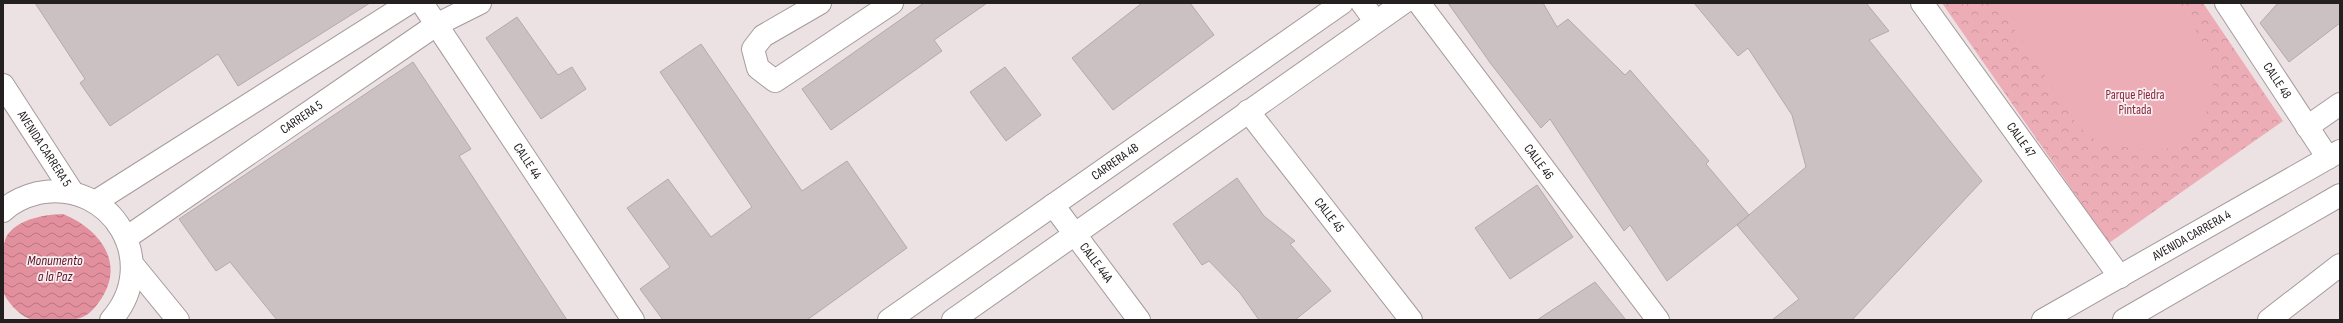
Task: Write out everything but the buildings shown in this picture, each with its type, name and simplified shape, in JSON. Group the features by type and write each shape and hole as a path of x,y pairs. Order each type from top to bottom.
{"street":[{"path":"95,202 409,3"},
{"name":"CALLE 44","path":"422,3 633,320"},
{"name":"CARRERA 5","path":"126,238 436,25 480,3"},
{"path":"820,3 764,36 753,49 758,68 775,81 892,3"},
{"name":"CARRERA 4B","path":"889,320 1342,3"},
{"path":"1362,3 1375,21"},
{"path":"953,320 1075,232 1375,21 1403,3"},
{"name":"CALLE 46","path":"1419,3 1658,320"},
{"name":"CALLE 47","path":"1922,3 2120,277"},
{"name":"CALLE 48","path":"2226,3 2307,127 2334,154"},
{"name":"AVENIDA CARRERA 5","path":"3,85 72,192"},
{"path":"2307,127 2340,104"},
{"name":"CALLE 45","path":"1248,111 1411,320"},
{"name":"AVENIDA CARRERA 4","path":"2043,320 2334,154"},
{"path":"3,211 29,195 51,190 72,192 95,202 114,217 126,238 133,265 130,289 120,310 111,320"},
{"path":"2124,320 2340,195"},
{"name":"CALLE 44A","path":"1053,205 1075,232 1139,320"},
{"path":"133,265 178,320"},
{"path":"2269,320 2340,265"}],"green space":[{"name":"Parque Piedra Pintada","path":"1942,3 2203,3 2283,121 2109,243"},
{"path":"1997,3 2177,3 2205,47 2211,64 2213,77 2212,90 2210,103 2205,116 2189,137 2179,144 2166,149 2143,150 2109,145 2097,141 2078,126"}],"water":[{"name":"Monumento a la Paz","path":"63,214 88,229 98,238 105,249 110,261 110,274 107,288 99,302 86,316 71,320 44,321 30,319 22,315 14,308 3,291 2,262 6,238 8,234 19,224 33,218"}]}
